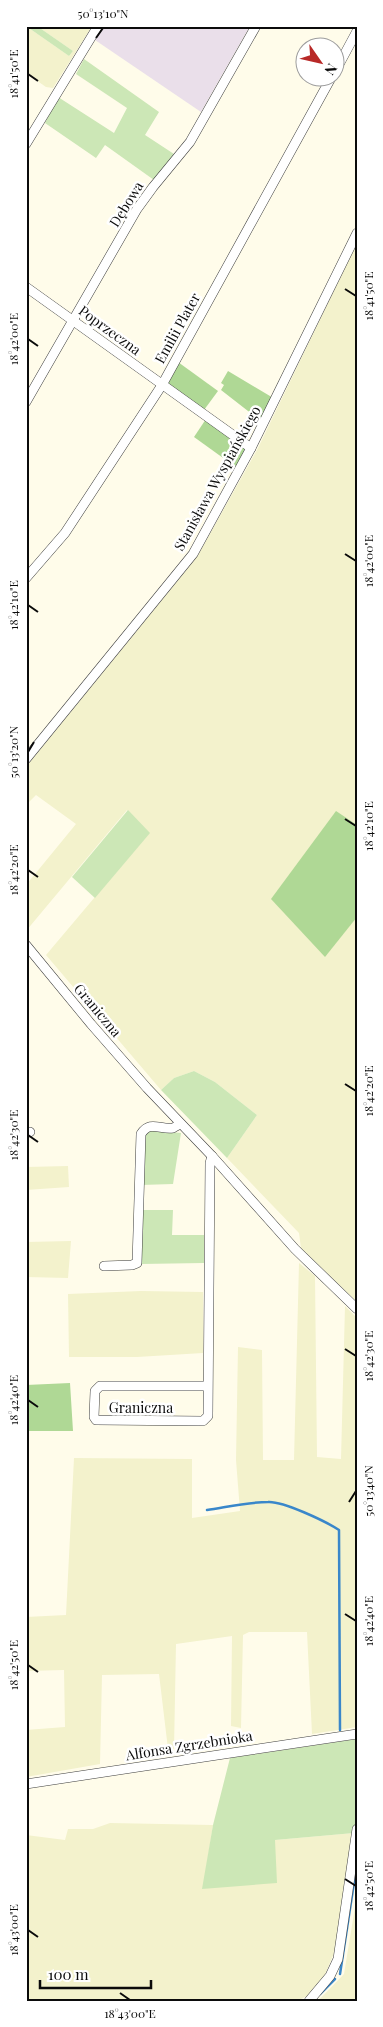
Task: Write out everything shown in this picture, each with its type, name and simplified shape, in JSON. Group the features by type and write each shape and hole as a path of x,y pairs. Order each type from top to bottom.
{"street":[{"path":"26,144 98,26"},
{"name":"Dębowa","path":"26,402 74,322 137,210 153,187 190,142 256,26"},
{"path":"346,51 357,31"},
{"name":"Emilii Plater","path":"26,578 65,533 162,385 325,88"},
{"name":"Stanisława Wyspiańskiego","path":"26,759 193,554 252,448 357,233"},
{"name":"Poprzeczna","path":"26,287 252,448"},
{"name":"Graniczna","path":"26,945 91,1024 180,1124 212,1156 295,1249 357,1310"},
{"path":"104,1266 132,1265 137,1262 141,1134 149,1126 172,1128 180,1124"},
{"name":"Graniczna","path":"208,1386 100,1386 95,1391 94,1417 96,1420 203,1421 208,1416 210,1163 212,1156"},
{"name":"Alfonsa Zgrzebnioka","path":"26,1784 357,1734"},
{"path":"309,2001 330,1976 338,1959 357,1829"}],"shaded area":[{"path":"103,26 250,26 201,112 95,40"}],"green space":[{"path":"26,26 69,56 73,51 37,26 92,26 53,88 46,87 26,73"},
{"path":"26,26 37,26 73,51 69,56"},
{"path":"84,59 159,112 145,135 174,154 154,180 105,145 96,158 45,123 58,97 114,133 127,108 76,74"},
{"path":"357,243 357,1302 301,1248 299,1233 227,1158 257,1115 215,1082 194,1071 174,1078 161,1090 46,955 149,833 127,810 26,931 26,885 76,824 36,795 26,805 26,767 197,557 257,450"},
{"path":"178,362 218,391 204,410 169,385 168,381"},
{"path":"228,371 275,399 261,421 221,390 224,385 221,383"},
{"path":"206,419 249,449 237,468 194,437"},
{"path":"128,810 150,833 95,898 72,877"},
{"path":"336,811 357,825 357,917 325,957 271,899"},
{"path":"194,1071 215,1082 257,1115 227,1158 161,1090 174,1078"},
{"path":"149,1130 181,1133 173,1184 141,1185 145,1135"},
{"path":"68,1166 69,1187 26,1190 26,1167"},
{"path":"141,1210 173,1210 172,1235 204,1235 204,1263 140,1264"},
{"path":"71,1241 68,1278 26,1277 26,1242"},
{"path":"299,1263 315,1276 317,1457 341,1459 345,1306 357,1318 357,1727 312,1734 307,1632 249,1632 243,1635 241,1728 231,1726 232,1636 176,1644 174,1749 168,1749 159,1674 102,1675 100,1764 26,1777 26,1730 65,1727 64,1670 26,1671 26,1617 66,1615 74,1458 192,1459 192,1518 240,1511 236,1460 238,1347 262,1350 263,1460 294,1460"},
{"path":"141,1291 203,1292 203,1353 137,1357 69,1357 68,1294"},
{"path":"70,1383 73,1431 26,1431 26,1385"},
{"path":"357,1739 357,1809 354,1833 275,1840 277,1883 202,1889 213,1825 230,1758"},
{"path":"110,1823 213,1825 203,1889 275,1840 354,1833 336,1948 324,1977 311,1994 292,2001 26,2001 26,1835 65,1840 68,1829 93,1829"},
{"path":"357,1895 357,2001 318,2001 344,1974"}],"waterway":[{"path":"207,1510 253,1503 275,1503 304,1512 339,1530 340,1730"},
{"path":"340,1974 357,1863"},
{"path":"320,1994 335,1979"}]}
